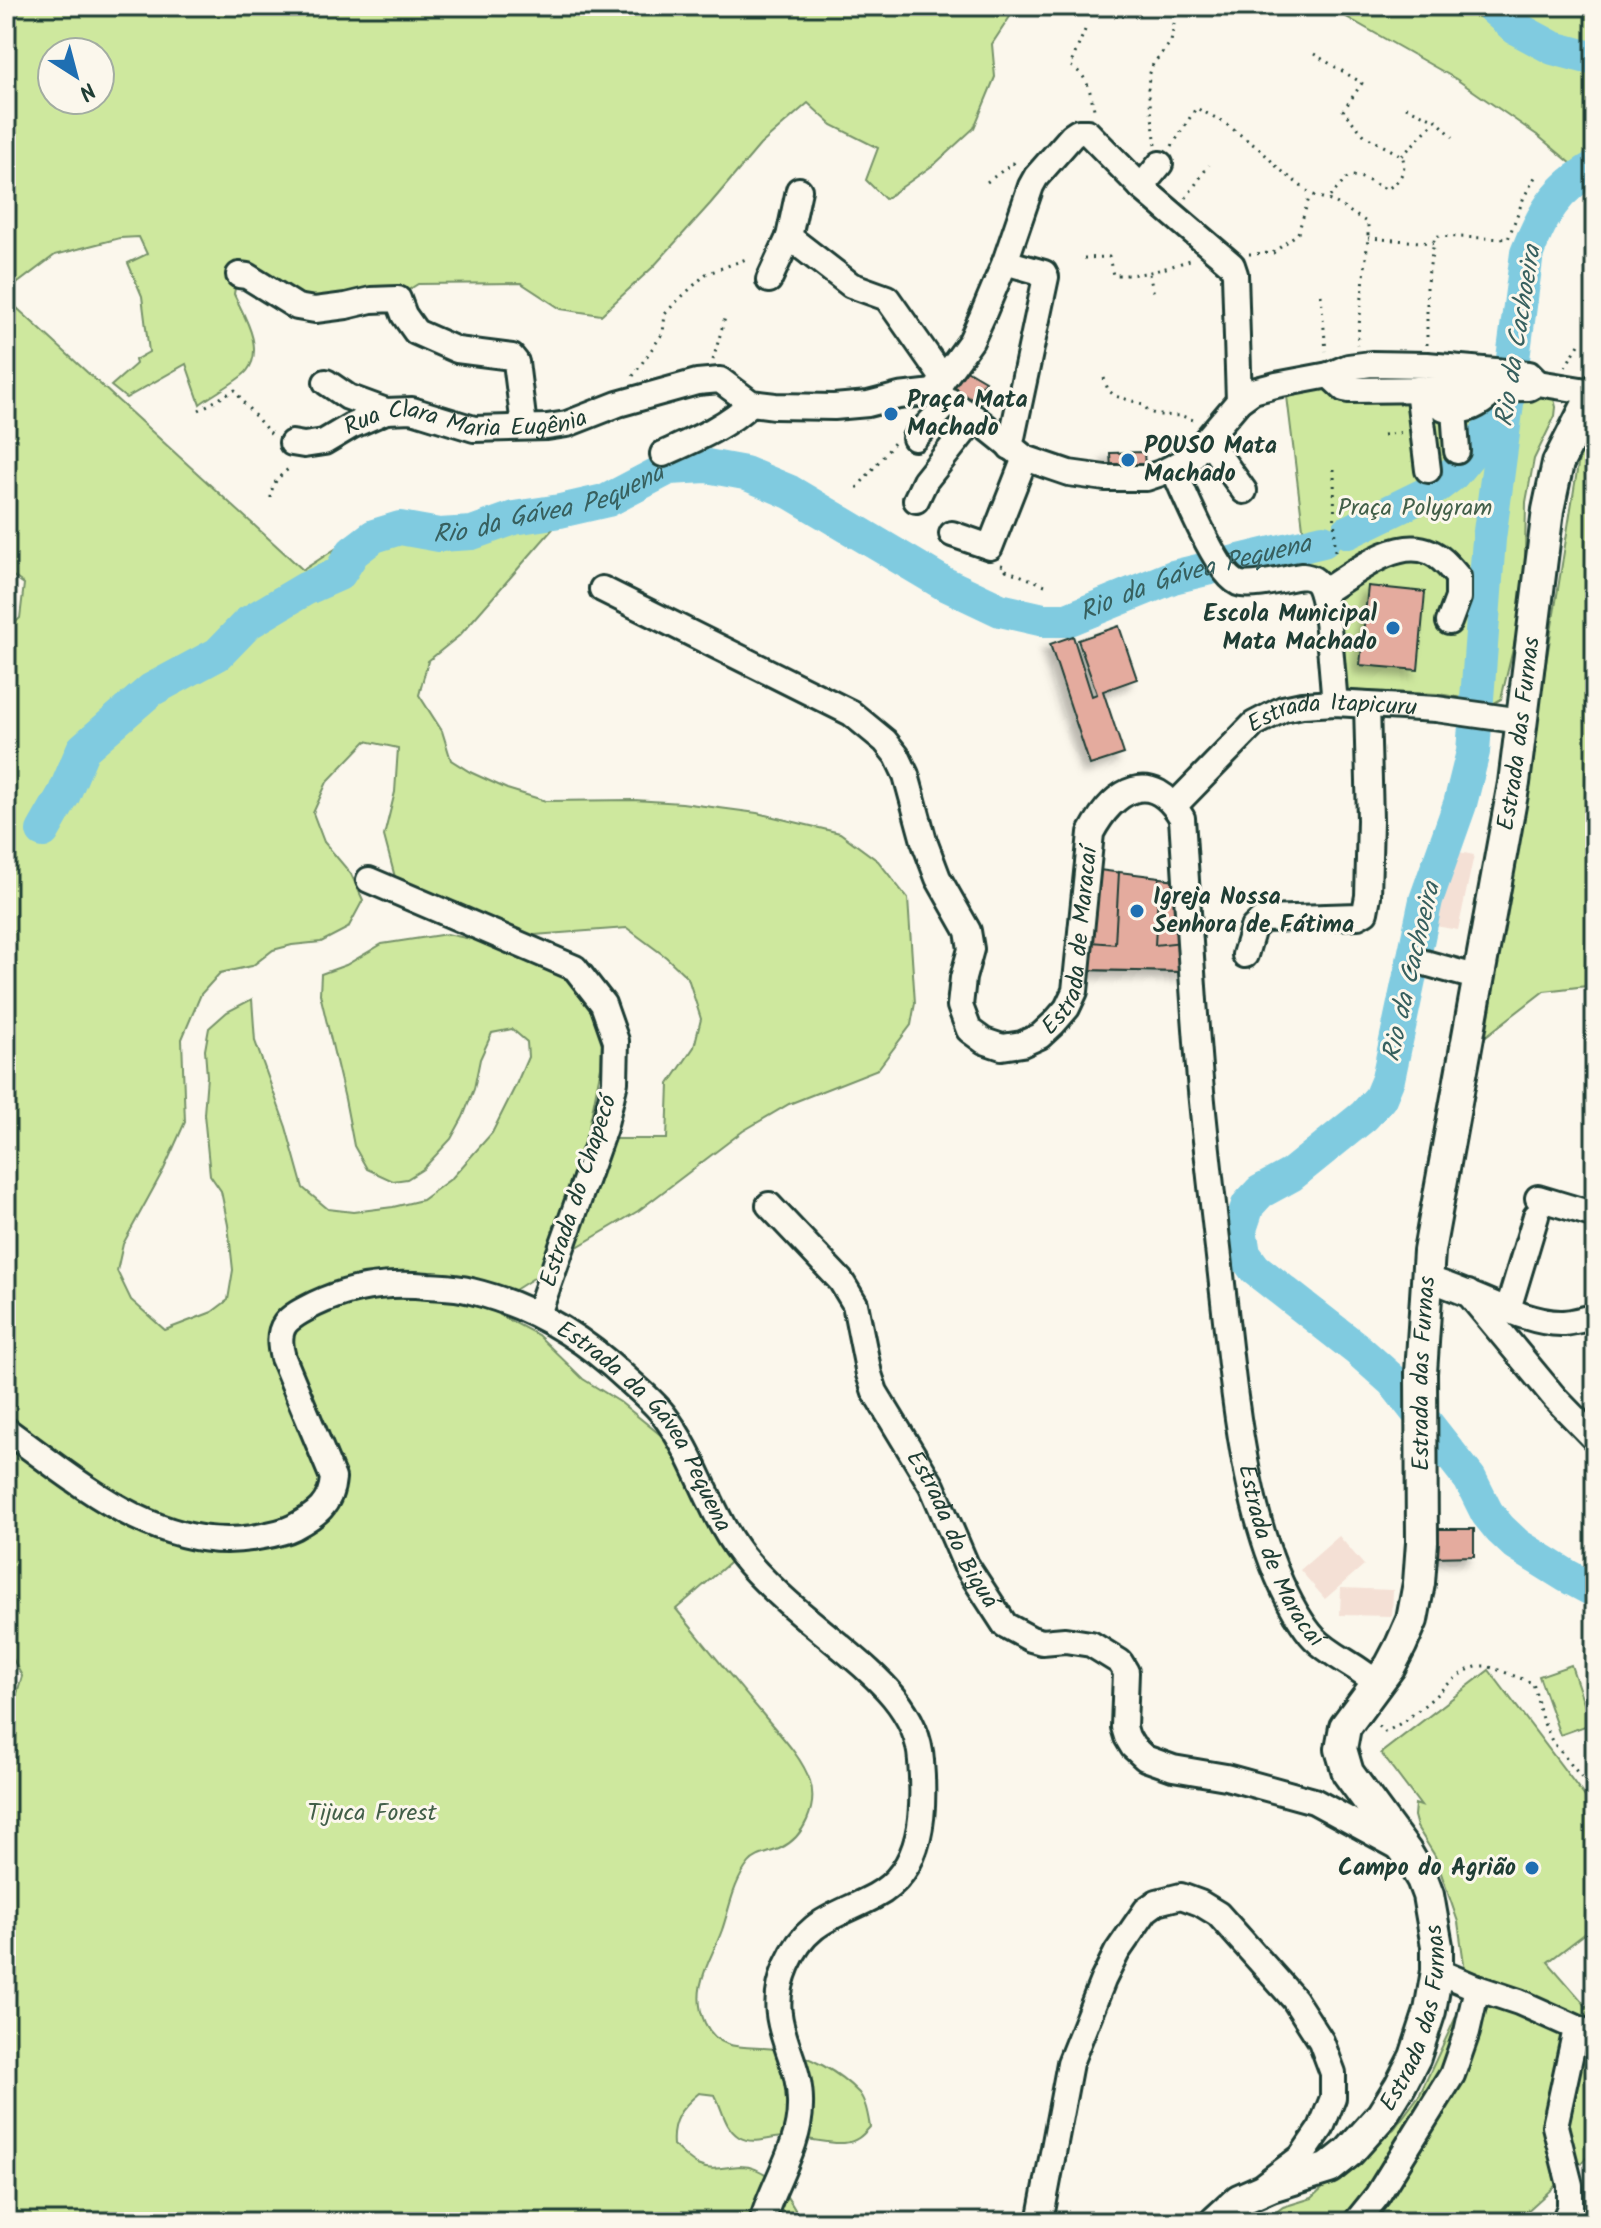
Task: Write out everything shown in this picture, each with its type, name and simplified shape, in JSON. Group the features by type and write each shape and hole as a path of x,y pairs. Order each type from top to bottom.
{"main road":[{"name":"Estrada das Furnas","path":"1215,2222 1239,2200 1254,2192 1329,2168 1349,2152 1367,2134 1400,2086 1415,2057 1430,2011 1437,1971 1437,1946 1428,1895 1406,1852 1348,1773 1341,1749 1345,1727 1390,1666 1401,1645 1412,1620 1419,1583 1422,1542 1421,1373 1429,1251 1514,783 1508,718 1558,463 1594,391"}],"street":[{"path":"906,438 942,390 1011,264 1036,177 1066,141 1078,132 1092,138 1141,187 1232,265 1235,274 1239,401"},
{"path":"1141,187 1160,164"},
{"path":"769,280 789,237 799,190"},
{"path":"789,237 851,285 887,298 942,390 975,418 1016,449 1069,473 1105,478 1146,478 1173,468 1191,458 1239,401 1253,391 1329,375 1358,365 1422,381 1434,404 1454,410 1471,409 1522,382"},
{"path":"952,534 986,546 1016,449 1046,277 1044,273 1011,264"},
{"path":"239,275 247,276 297,307 315,310 371,300 398,299 416,332 457,350 512,357 516,362 524,426"},
{"path":"1329,375 1349,390 1422,381 1522,382 1594,391"},
{"path":"714,380 732,387 751,403 775,406 868,404 942,390"},
{"name":"Rua Clara Maria Eugênia","path":"292,443 324,442 386,411 412,410 474,429 547,427 567,424 618,404 714,380"},
{"path":"1422,381 1428,470"},
{"path":"326,382 348,397 386,411"},
{"path":"663,454 711,432 751,403"},
{"path":"1454,410 1457,451"},
{"path":"916,500 925,481 975,418"},
{"path":"1211,433 1244,491"},
{"path":"1173,468 1221,564 1237,582 1242,584 1302,576 1311,577 1317,582 1322,593 1335,703"},
{"path":"1322,593 1369,562 1396,552 1422,549 1442,559 1458,577 1458,598 1449,622"},
{"name":"Estrada de Maracaí","path":"602,589 851,713 885,741 906,775 938,878 968,931 971,949 960,1006 969,1030 984,1041 1002,1047 1022,1044 1040,1036 1067,1008 1075,991 1091,833 1101,814 1111,803 1136,789 1158,791 1175,805 1182,818 1201,1090 1230,1352 1239,1427 1253,1494 1261,1530 1297,1615 1313,1637 1340,1658 1362,1669 1370,1695"},
{"name":"Estrada Itapicuru","path":"1175,805 1254,724 1283,709 1335,703 1436,709 1508,718"},
{"path":"1245,955 1253,928 1263,919 1358,916 1365,912 1370,820 1367,705"},
{"name":"Estrada do Chapecó","path":"369,880 575,968 603,1004 616,1041 615,1082 604,1128 538,1314"},
{"path":"1425,963 1479,978"},
{"name":"Estrada do Biguá","path":"769,1205 841,1281 855,1304 875,1392 932,1486 966,1565 1005,1625 1042,1642 1065,1640 1091,1644 1120,1662 1126,1672 1124,1727 1133,1747 1145,1758 1173,1768 1226,1777 1314,1801 1406,1852"},
{"path":"1508,1309 1537,1207 1595,1215"},
{"path":"1427,1279 1539,1320 1564,1323 1595,1316"},
{"name":"Estrada da Gávea Pequena","path":"6,1430 85,1487 156,1527 201,1539 235,1541 283,1533 313,1517 325,1504 332,1491 333,1478 283,1358 279,1342 281,1328 290,1318 327,1298 361,1288 392,1284 467,1289 538,1314 590,1347 662,1413 692,1460 736,1549 782,1598 888,1689 915,1733 921,1757 921,1809 916,1851 903,1874 877,1895 835,1913 813,1929 795,1947 782,1978 777,2008 780,2029 799,2086 801,2105 789,2156 762,2222"},
{"path":"1468,1293 1555,1398 1595,1439"},
{"path":"1040,2222 1070,2063 1103,1980 1146,1910 1157,1902 1181,1896 1218,1914 1294,1999 1321,2041 1333,2073 1333,2098 1321,2128 1301,2157 1254,2192"},
{"path":"1437,1971 1586,2032 1555,2126 1570,2185 1570,2207 1564,2222"},
{"path":"1356,2222 1400,2160 1452,2075 1467,2032 1477,1988"}],"path":[{"path":"1160,164 1148,89 1153,64 1171,42 1177,6"},
{"path":"1085,30 1070,66 1081,71 1086,82 1096,117 1092,138"},
{"path":"1314,54 1362,83 1343,111 1365,136 1402,156 1405,165 1393,186 1387,189 1354,175 1349,176 1327,200"},
{"path":"1406,107 1436,120 1453,137"},
{"path":"1160,164 1196,108 1222,121 1311,194 1336,203 1368,223 1357,343 1358,365"},
{"path":"1402,156 1436,120"},
{"path":"987,182 1013,163 1031,186"},
{"path":"1176,215 1209,165"},
{"path":"1422,381 1427,282 1435,236 1508,239 1535,177"},
{"path":"1084,258 1109,257 1113,275 1149,274 1218,251 1273,253 1298,233 1311,194"},
{"path":"1368,238 1433,243"},
{"path":"618,404 663,333 665,314 706,274 746,259"},
{"path":"1149,274 1154,294"},
{"path":"1321,295 1329,375"},
{"path":"714,380 713,364 726,314"},
{"path":"1522,382 1582,340"},
{"path":"1104,378 1108,390 1115,396 1143,404 1149,412 1159,415 1182,416 1211,433"},
{"path":"199,410 235,390 269,432 292,443"},
{"path":"857,488 906,438"},
{"path":"1334,469 1335,548"},
{"path":"986,546 987,560 1045,585"},
{"path":"1370,1695 1368,1719 1385,1732 1429,1702 1449,1682 1478,1667 1487,1666 1533,1683 1542,1719 1552,1741 1595,1794"}],"shaded area":[{"path":"1449,850 1474,855 1458,930 1424,924"},
{"path":"1339,1536 1364,1565 1325,1599 1300,1570"},
{"path":"1341,1588 1393,1590 1392,1616 1340,1615"}],"green space":[{"path":"6,6 1017,6 992,44 995,77 974,128 936,163 885,199 866,180 878,148 832,125 808,103 760,145 653,267 601,315 561,309 521,283 418,284 375,311 330,307 254,277 235,288 234,294 253,342 252,362 243,375 200,404 186,364 126,398 111,386 136,364 135,360 149,352 142,296 128,263 147,254 139,237 120,238 55,255 6,292"},
{"path":"1327,6 1595,6 1595,183 1537,135 1456,79"},
{"name":"Tijuca Forest","path":"6,298 303,570 375,523 582,514 557,524 460,635 428,661 419,695 442,731 451,760 507,789 546,801 682,803 757,813 840,833 878,861 908,899 915,1003 911,1025 878,1069 789,1104 743,1131 638,1211 572,1250 611,1139 667,1139 669,1084 694,1047 701,1019 688,978 627,928 521,936 484,915 458,904 430,900 396,881 384,836 395,792 398,748 366,741 327,782 313,813 324,842 351,874 363,900 348,928 321,942 273,950 252,966 220,973 201,994 182,1039 185,1122 164,1169 123,1244 117,1271 131,1300 165,1330 212,1312 228,1300 233,1270 228,1225 221,1191 210,1175 204,1114 207,1076 205,1050 209,1028 227,1012 252,999 255,1041 286,1127 303,1188 328,1209 353,1212 422,1200 452,1178 492,1133 528,1057 527,1042 512,1029 492,1033 480,1059 474,1089 451,1139 423,1169 407,1179 393,1181 367,1169 354,1146 320,994 321,974 346,965 382,944 447,934 508,947 571,974 588,999 602,1036 601,1067 588,1132 559,1219 551,1267 504,1297 500,1315 538,1335 583,1379 620,1402 684,1454 735,1558 676,1609 788,1745 810,1781 812,1800 802,1829 781,1848 752,1860 739,1879 703,1975 699,1998 701,2010 705,2023 720,2040 738,2047 791,2052 833,2071 859,2093 870,2127 858,2138 844,2143 788,2137 745,2140 730,2128 715,2095 699,2093 678,2115 673,2136 673,2145 697,2165 713,2169 751,2167 770,2177 802,2222 6,2222 6,1707 15,1700 22,1676 6,1650 6,881 12,845 6,809 6,631 20,618 24,584 6,571"},
{"path":"1595,381 1595,985 1544,991 1486,1036 1591,384"},
{"name":"Praça Polygram","path":"1328,386 1553,395 1555,416 1534,459 1526,502 1524,603 1501,699 1494,703 1438,694 1343,690 1337,597 1323,570 1299,564 1234,571 1221,553 1304,536 1287,396 1292,391"},
{"path":"1571,1665 1591,1724 1560,1735 1539,1676"},
{"path":"1489,1670 1595,1810 1595,1926 1548,1962 1595,2016 1595,2150 1515,2222 1263,2222 1283,2207 1312,2198 1359,2155 1394,2129 1420,2094 1468,1991 1458,1922 1435,1856 1417,1827 1414,1816 1415,1804 1421,1806 1381,1753"}],"water":[{"path":"6,809 12,845 6,881"}],"building":[{"path":"963,368 985,381 978,390 986,395 978,407 949,389"},
{"name":"POUSO Mata Machado","path":"1144,452 1145,466 1111,468 1110,453"},
{"name":"Escola Municipal Mata Machado","path":"1368,586 1425,592 1418,670 1360,665"},
{"path":"1119,626 1137,679 1103,691 1124,754 1090,765 1050,644 1073,636 1092,696 1097,694 1078,640"},
{"name":"Igreja Nossa Senhora de Fátima","path":"1099,870 1176,880 1186,972 1087,970"},
{"path":"1119,872 1159,877 1155,945 1182,942 1186,972 1087,970 1091,942 1115,944"},
{"path":"1434,1529 1474,1529 1474,1556 1434,1557"}],"waterway":[{"name":"Rio da Cachoeira","path":"1491,6 1516,28 1553,48 1595,59"},
{"name":"Rio da Cachoeira","path":"1595,167 1570,184 1552,203 1527,253 1489,539 1473,752 1460,804 1426,900 1388,1079 1380,1098 1364,1116 1291,1175 1260,1192 1248,1205 1240,1229 1244,1254 1255,1269 1393,1381 1470,1479 1487,1513 1500,1529 1517,1545 1595,1591"},
{"name":"Rio da Gávea Pequena","path":"1348,532 1428,493 1453,474 1506,410"},
{"name":"Rio da Gávea Pequena","path":"43,831 64,794 83,749 151,690 218,654 248,623 305,589 339,574 353,552 374,536 400,528 439,535 472,533 514,518 608,500 669,468 707,466 745,473 790,492 943,583 1000,610 1044,620 1067,620 1173,577 1323,541"}],"place":[{"name":"Praça Mata Machado","path":"891,414"},
{"name":"POUSO Mata Machado","path":"1128,460"},
{"name":"Escola Municipal Mata Machado","path":"1393,628"},
{"name":"Igreja Nossa Senhora de Fátima","path":"1137,911"},
{"name":"Campo do Agrião","path":"1532,1868"}]}
